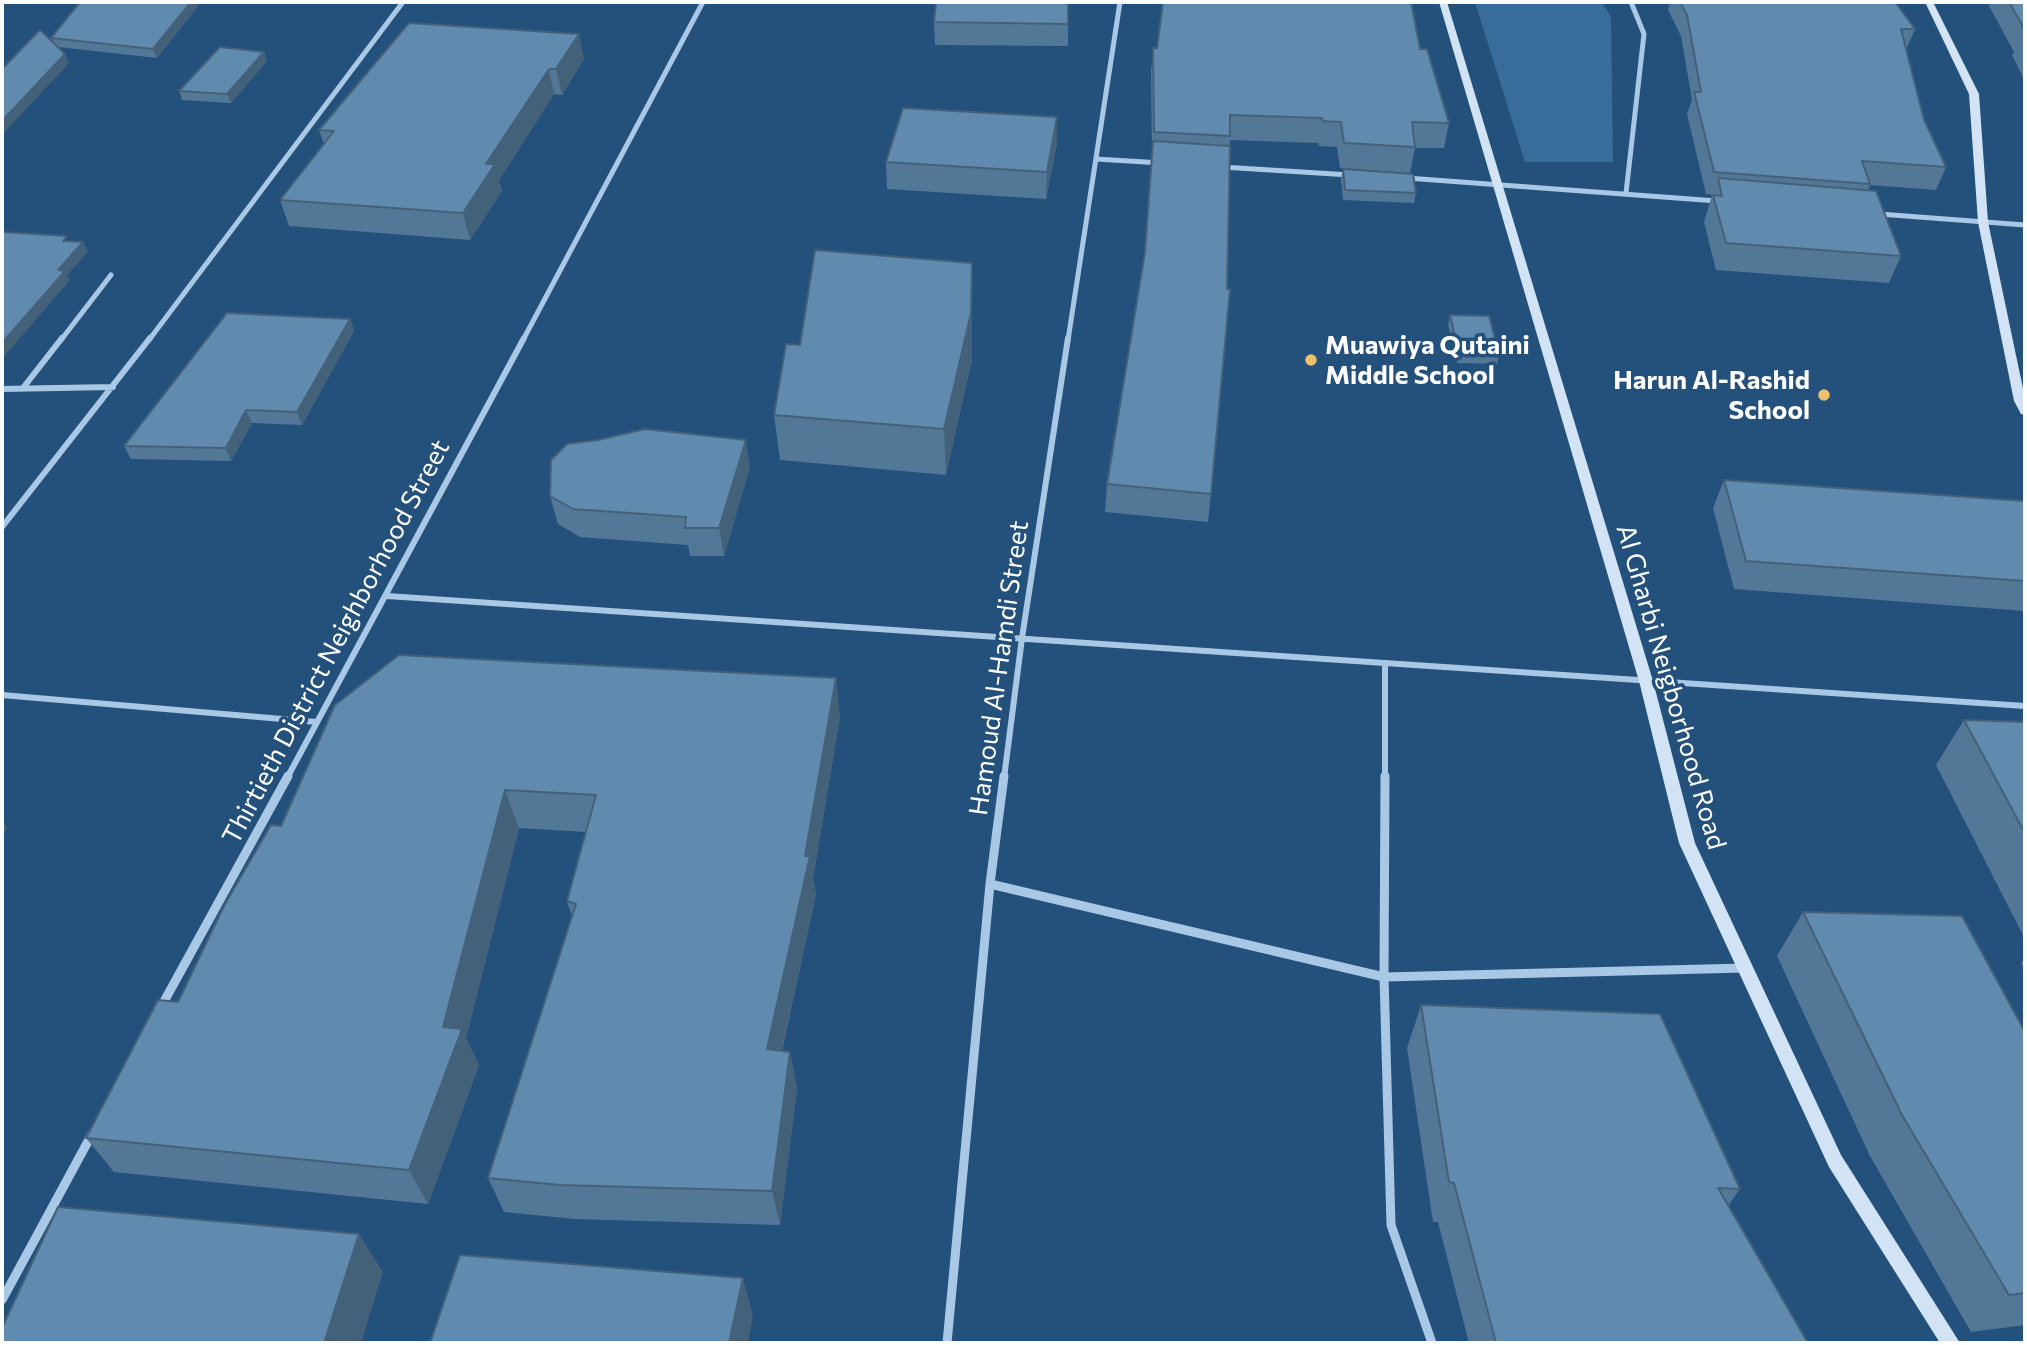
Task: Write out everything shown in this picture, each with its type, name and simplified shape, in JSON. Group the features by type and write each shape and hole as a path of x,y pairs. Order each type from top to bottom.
{"street":[{"path":"2,527 113,387 403,2"},
{"name":"Thirtieth District Neighborhood Street","path":"156,1017 387,596 703,2"},
{"name":"Hamoud Al-Hamdi Street","path":"947,1343 990,884 1022,638 1120,2"},
{"name":"Al Gharbi Neigborhood Road","path":"1443,2 1646,681 1687,843 1835,1161 1951,1343"},
{"path":"1626,193 1644,34 1631,2"},
{"path":"1928,2 1974,94 1983,222 2020,401 2025,411"},
{"path":"1096,159 1165,163"},
{"path":"1220,167 1359,175"},
{"path":"1400,178 1722,201"},
{"path":"1873,213 2025,225"},
{"path":"23,388 111,275"},
{"path":"2,389 113,387"},
{"path":"387,596 2025,706"},
{"path":"1385,663 1384,977 1391,1225 1432,1343"},
{"path":"2,695 317,722"},
{"path":"990,884 1384,977 1745,968"},
{"path":"2,1300 96,1128"}],"shaded area":[{"path":"1475,2 1602,2 1611,17 1613,162 1525,162"}],"building":[{"path":"80,2 191,2 153,49 51,38"},
{"path":"936,2 1068,2 1068,24 934,22"},
{"path":"1163,2 1411,2 1420,49 1427,49 1449,123 1412,122 1415,147 1344,143 1341,122 1323,121 1322,118 1230,115 1230,136 1154,132 1153,48 1157,48"},
{"path":"1680,2 1895,2 1915,29 1901,29 1924,120 1946,167 1862,161 1870,184 1714,172 1694,92 1701,92 1687,15"},
{"path":"2009,2 2025,2 2025,30"},
{"path":"409,23 579,34 556,69 549,69 486,164 495,164 463,213 280,200 334,131 319,130"},
{"path":"40,30 65,54 2,121 2,69"},
{"path":"220,47 264,52 227,94 179,91"},
{"path":"903,108 1057,117 1047,172 886,162"},
{"path":"1153,141 1230,146 1227,289 1230,289 1211,494 1107,484 1145,252"},
{"path":"1343,169 1413,174 1416,193 1345,190"},
{"path":"1718,178 1876,191 1901,256 1726,243 1713,195 1722,196"},
{"path":"2,232 67,236 63,241 83,242 58,270 65,271 2,343"},
{"path":"815,250 972,263 971,313 944,429 774,415 786,344 800,345"},
{"path":"227,313 350,319 297,412 246,410 226,448 124,446"},
{"path":"1450,315 1489,316 1499,354 1459,353"},
{"path":"645,429 746,440 719,528 685,528 686,517 573,509 550,496 551,460 567,444"},
{"path":"1724,480 2025,501 2025,581 1746,561"},
{"path":"399,655 836,678 805,856 810,856 767,1049 790,1052 772,1191 560,1185 488,1178 576,904 567,901 596,795 505,790 443,1027 462,1029 409,1170 86,1138 158,1000 178,1002 225,904 271,825 281,826 335,705"},
{"path":"1964,720 2025,722 2025,833"},
{"path":"1803,912 1962,916 2025,1032 2025,1293 2009,1295 1902,1115"},
{"path":"1421,1005 1660,1014 1740,1189 1718,1188 1808,1343 1496,1343 1454,1183 1449,1182"},
{"path":"58,1207 359,1234 324,1343 2,1343 2,1328"},
{"path":"460,1255 743,1278 729,1343 430,1343"}],"place":[{"name":"Muawiya Qutaini Middle School","path":"1311,360"},
{"name":"Harun Al-Rashid School","path":"1824,395"}]}
